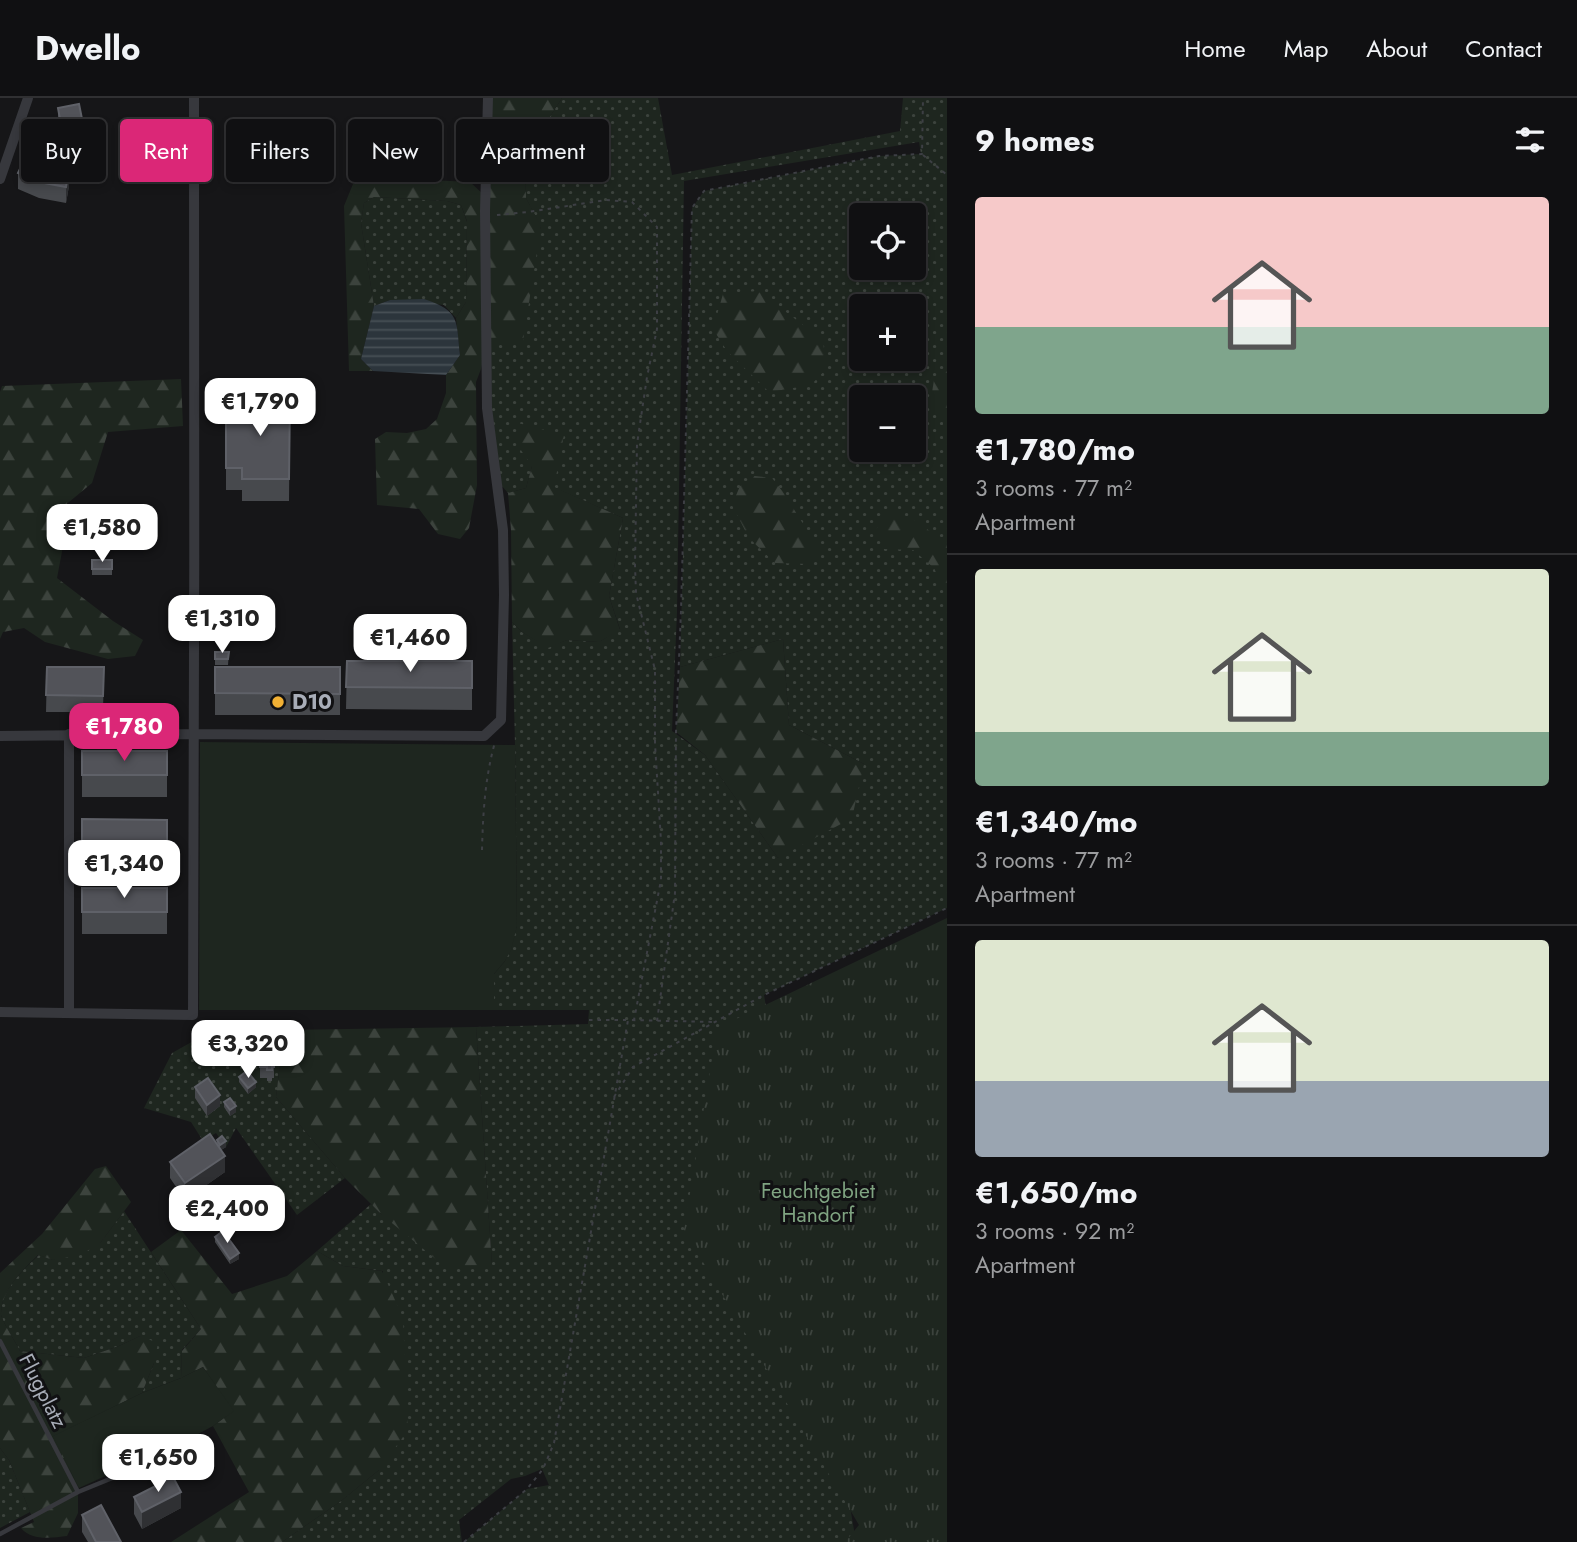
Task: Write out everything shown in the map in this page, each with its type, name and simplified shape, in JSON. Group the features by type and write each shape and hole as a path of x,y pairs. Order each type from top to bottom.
{"street":[{"path":"1,177 28,98"},
{"path":"0,1012 194,1015 194,98"},
{"path":"0,736 484,736 501,720 503,530 487,408 488,98"},
{"path":"69,734 69,1013"}],"lane":[{"name":"Flugplatz","path":"0,1341 78,1492"},
{"path":"0,1534 78,1492 198,1443"}],"path":[{"path":"922,154 923,98"},
{"path":"657,1021 675,893 676,732 692,208 704,191 879,156 922,154 947,175"},
{"path":"486,216 606,200 632,202 657,227 657,329 637,444 635,565 636,593 655,670 655,744 661,880 634,1020"},
{"path":"482,850 483,803 501,720"},
{"path":"613,1098 632,1067 764,995 947,908"},
{"path":"589,1020 715,1022"},
{"path":"464,1542 527,1489 543,1469 554,1443 628,1020"}],"green space":[{"path":"488,98 562,98 549,119 487,119"},
{"path":"562,98 658,98 672,175 900,131 903,98 947,98 947,908 764,995 856,1542 464,1542 527,1489 549,1485 542,1469 511,1479 459,1520 462,1542 282,1542 341,1501 379,1470 383,1271 343,1266 317,1251 371,1204 381,1214 492,1265 476,1027 588,1024 589,1010 494,1010 494,974 505,961 517,926 512,622 522,632 548,647 567,640 599,642 620,629 609,596 623,518 553,487 532,466 526,488 508,493 495,478 486,345 541,227 526,198 526,182 609,182 609,119 549,119","holes":["919,142 921,154 879,156 704,191 692,208 680,667 783,639 789,725 864,764 778,858 705,755 672,731 677,612 684,181"]},
{"path":"358,182 470,182 485,196 485,182 526,182 526,198 541,226 523,341 486,345 476,382 477,485 469,528 460,539 438,534 419,509 377,505 375,439 386,432 407,433 426,429 437,419 446,393 446,375 460,355 456,318 466,302 467,221 461,205 447,201 374,197 364,203 361,223 374,306 361,359 373,371 349,371 344,206 353,184"},
{"path":"374,197 447,201 461,205 467,222 466,302 456,318 444,305 390,300 374,306 361,223 364,203"},
{"path":"758,291 823,340 826,369 811,385 769,392 727,351 713,329 723,294"},
{"path":"947,371 947,436 943,438 943,420 930,405 934,380"},
{"path":"181,379 183,426 108,432 92,483 63,507 63,546 57,578 113,621 143,640 135,656 108,659 45,642 24,628 3,632 0,639 2,386"},
{"path":"518,423 564,435 554,487 623,518 609,596 620,630 599,642 567,640 548,648 522,632 512,622 508,493 526,488 532,466 516,443"},
{"path":"754,476 772,478 819,549 809,564 775,563 749,538 732,505 740,486"},
{"path":"892,512 917,521 947,545 947,603 934,568 913,550 884,549 876,532 880,517"},
{"path":"783,639 789,725 864,764 852,818 778,858 705,755 676,732 680,667"},
{"path":"200,742 515,745 517,926 511,950 494,974 494,1010 199,1010"},
{"name":"Feuchtgebiet Handorf","path":"947,918 947,1542 845,1542 859,1525 684,1230 717,1028"},
{"path":"476,1027 492,1265 444,1266 381,1214 345,1178 276,1097 284,1030"},
{"path":"213,1030 284,1030 276,1097 345,1178 297,1215 236,1128 226,1147 216,1133 203,1141 191,1122 144,1108 172,1053"},
{"path":"106,1166 131,1202 101,1242 81,1255 53,1260 38,1255 8,1289 1,1315 20,1351 84,1358 140,1336 158,1343 154,1363 142,1393 54,1436 79,1488 78,1513 67,1536 36,1537 21,1528 34,1522 9,1460 0,1448 0,1273 42,1234 95,1169"},
{"path":"124,1211 201,1329 182,1350 181,1378 142,1393 154,1363 140,1336 84,1358 20,1351 1,1315 8,1289 39,1255 53,1260 101,1242"},
{"path":"181,1230 232,1294 287,1276 317,1251 343,1266 382,1271 403,1318 408,1430 379,1470 341,1501 282,1542 171,1542 249,1492 213,1426 233,1411 203,1367 181,1378 182,1351 201,1329 151,1252"},
{"path":"203,1367 234,1411 213,1426 170,1449 79,1488 53,1436"},
{"path":"0,1448 9,1460 30,1512 0,1528"}],"shaded area":[{"path":"424,299 445,308 451,313 457,326 460,355 446,375 373,371 361,359 374,306 390,300"}],"building":[{"path":"79,104 82,119 60,119 58,108"},
{"path":"39,182 67,182 66,187"},
{"path":"243,397 290,397 289,479 242,479 242,468 226,468 226,408 243,408"},
{"path":"92,560 112,560 112,569 92,569"},
{"path":"215,652 229,652 228,659 215,659"},
{"path":"347,661 472,661 472,688 346,687"},
{"path":"47,667 104,667 103,696 46,695"},
{"path":"215,667 340,667 340,694 215,693"},
{"path":"82,751 167,751 167,775 82,775"},
{"path":"82,819 167,820 167,844 82,844"},
{"path":"82,888 167,888 167,912 82,912"},
{"path":"260,1045 274,1045 272,1070 260,1067"},
{"path":"247,1071 256,1082 248,1088 239,1077"},
{"path":"208,1078 220,1095 207,1105 195,1087"},
{"path":"230,1098 236,1106 230,1110 224,1102"},
{"path":"210,1134 225,1156 185,1183 170,1162"},
{"path":"222,1136 226,1141 220,1145 217,1140"},
{"path":"223,1231 239,1253 230,1259 215,1237"},
{"path":"173,1477 181,1492 142,1512 134,1497"},
{"path":"101,1505 121,1542 96,1542 82,1515"}],"place":[{"name":"D10","path":"278,702"}]}
